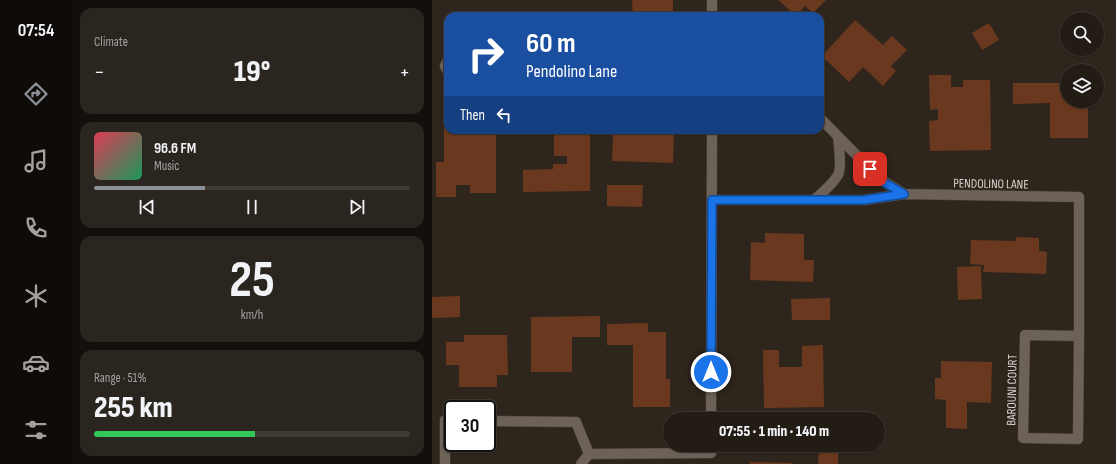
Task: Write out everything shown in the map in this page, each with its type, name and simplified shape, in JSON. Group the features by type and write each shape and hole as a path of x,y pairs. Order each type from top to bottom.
{"street":[{"name":"PENDOLINO LANE","path":"824,122 880,180 904,194"},
{"path":"711,412 712,134"},
{"path":"814,200 830,186 839,174 840,157 838,137"},
{"name":"PENDOLINO LANE","path":"712,200 864,200 904,194 1079,197"},
{"name":"BAROUNI COURT","path":"1079,197 1080,336 1078,439 1023,438 1025,335 1080,336"},
{"path":"496,421 576,422 589,454"},
{"path":"581,464 589,454 663,451"},
{"path":"445,452 445,464"}],"building":[{"path":"632,0 673,0 673,12 633,12"},
{"path":"778,0 826,0 814,12 805,6 800,12 792,12"},
{"path":"855,20 883,45 892,36 907,50 891,66 896,71 883,86 863,67 849,82 824,58 824,54"},
{"path":"989,23 999,40 982,50 972,33"},
{"path":"929,75 951,75 951,87 963,87 963,80 990,80 991,150 930,151 929,121 938,120 938,109 930,110"},
{"path":"1013,83 1060,83 1060,108 1088,108 1088,138 1050,138 1050,103 1013,104"},
{"path":"444,134 496,134 496,193 470,193 470,185 456,185 456,197 436,197 436,162 444,162"},
{"path":"554,134 590,134 590,191 523,192 523,170 553,169 553,164 567,164 567,156 554,156"},
{"path":"613,134 674,134 673,163 612,161"},
{"path":"607,185 643,185 642,207 607,206"},
{"path":"765,233 804,234 804,260 814,260 813,282 750,280 751,242 765,243"},
{"path":"1016,237 1039,238 1039,251 1047,252 1046,274 983,272 984,265 970,264 971,240 1016,241"},
{"path":"981,266 982,299 958,300 957,267"},
{"path":"460,296 460,317 432,318 432,297"},
{"path":"830,298 830,320 792,320 791,299"},
{"path":"600,316 600,337 572,337 572,372 531,372 531,317"},
{"path":"648,323 648,332 666,332 666,379 670,379 670,407 633,407 633,345 607,345 607,324"},
{"path":"464,335 507,335 508,375 497,375 497,387 459,387 459,365 446,365 446,342 464,342"},
{"path":"823,345 824,407 764,408 763,350 779,350 779,367 802,367 802,346"},
{"path":"941,361 992,362 991,403 967,402 967,429 946,428 946,400 935,399 935,378 941,378"},
{"path":"819,452 838,452 838,464 818,464"},
{"path":"750,462 792,463 792,464 750,464"}],"route":[{"path":"711,372 712,200 864,200 904,194 880,180 870,169"}]}
